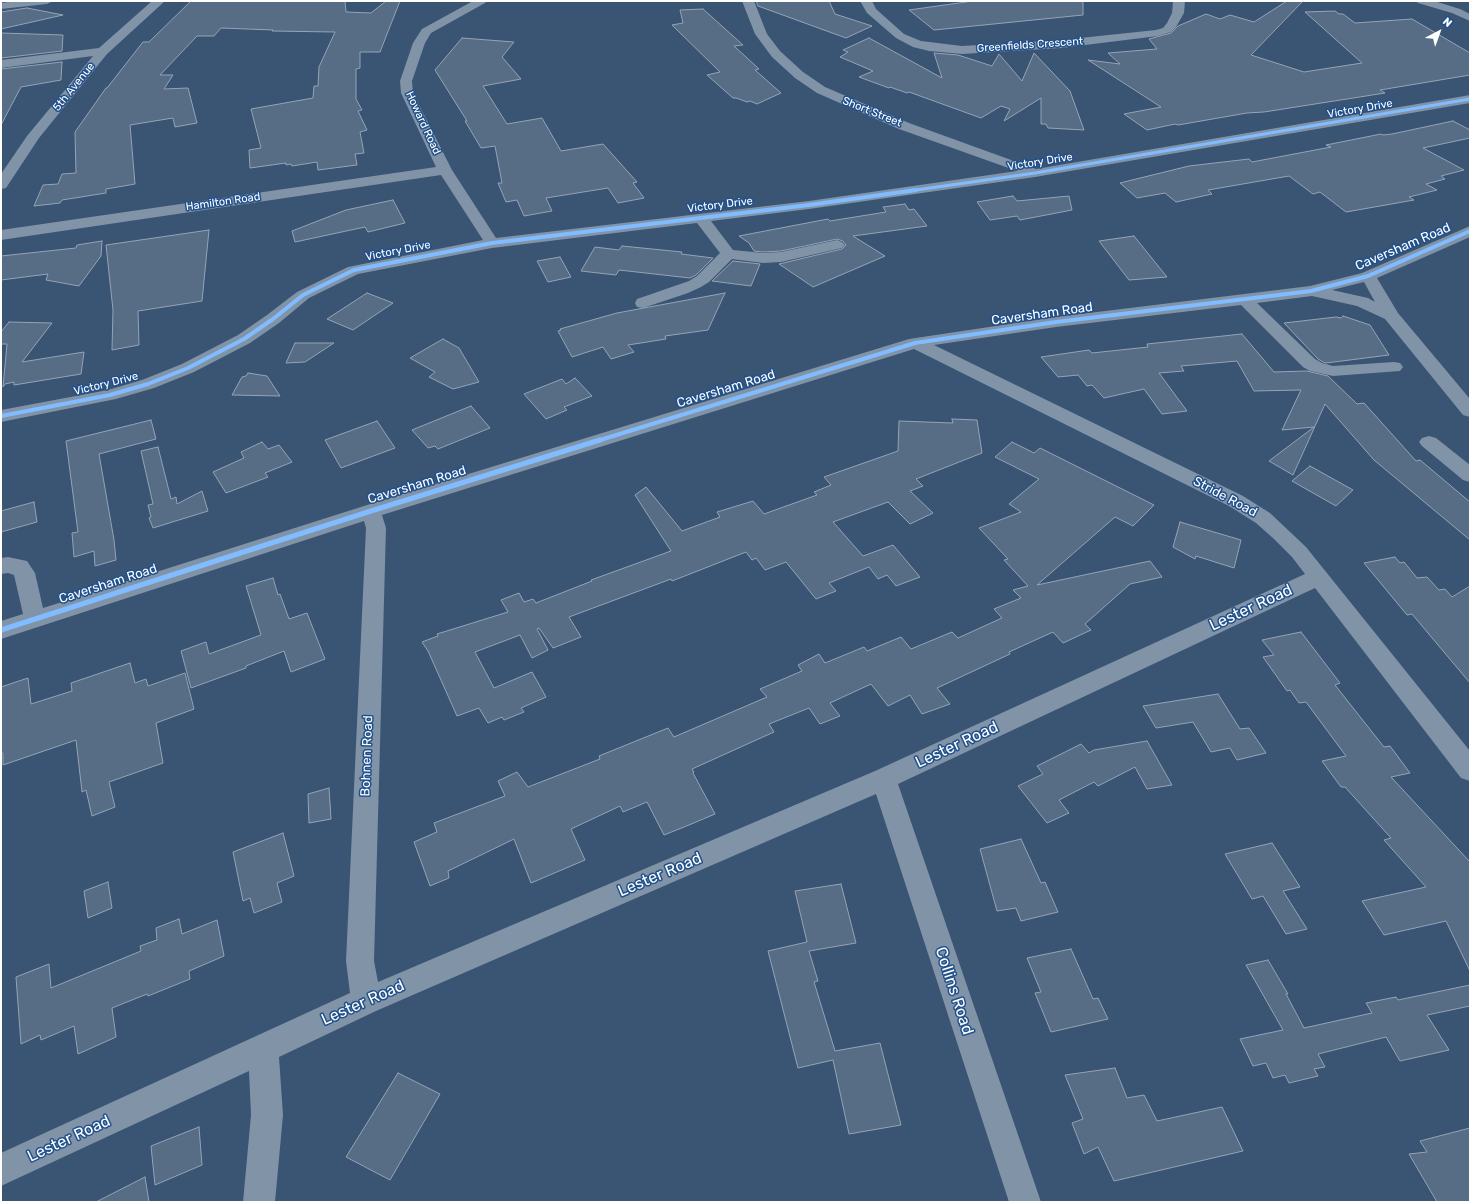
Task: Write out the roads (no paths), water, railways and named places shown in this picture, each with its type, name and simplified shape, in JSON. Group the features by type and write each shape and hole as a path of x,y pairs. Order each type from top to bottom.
{"street":[{"path":"1,6 47,1"},
{"name":"5th Avenue","path":"1,185 34,136 103,51 159,1"},
{"name":"Howard Road","path":"481,1 426,31 419,43 406,81 407,93 445,170 492,243"},
{"name":"Short Street","path":"748,1 760,34 776,54 799,75 821,90 904,126 1035,173"},
{"name":"Greenfields Crescent","path":"868,6 900,36 917,44 942,49 962,50 1061,44 1158,33 1167,30 1172,25 1178,13 1179,1"},
{"path":"1422,1 1456,11 1470,18"},
{"path":"1,64 103,51"},
{"name":"Victory Drive","path":"1,416 110,395 148,384 188,368 244,339 273,319 303,295 325,282 354,270 492,243 817,204 1035,173 1470,99"},
{"name":"Hamilton Road","path":"1,235 445,170"},
{"path":"701,218 728,254 763,258 782,257 837,245"},
{"name":"Caversham Road","path":"1,630 371,511 915,343 1056,322 1312,291 1368,276 1470,231"},
{"path":"643,303 695,284 703,279 728,254"},
{"path":"1368,276 1391,315 1470,411"},
{"path":"1312,291 1358,301 1391,315"},
{"path":"1245,300 1309,363 1316,367 1333,371 1394,367"},
{"name":"Stride Road","path":"915,343 1236,501 1263,518 1281,534 1318,577 1470,770"},
{"path":"1429,442 1470,475"},
{"name":"Bohnen Road","path":"366,1001 360,961 376,528 371,511"},
{"path":"1,566 19,566 24,573 35,620"},
{"name":"Lester Road","path":"1,1170 366,1001 884,779 1318,577"},
{"name":"Collins Road","path":"884,779 1025,1202"},
{"path":"259,1202 267,1115 263,1049"}]}
